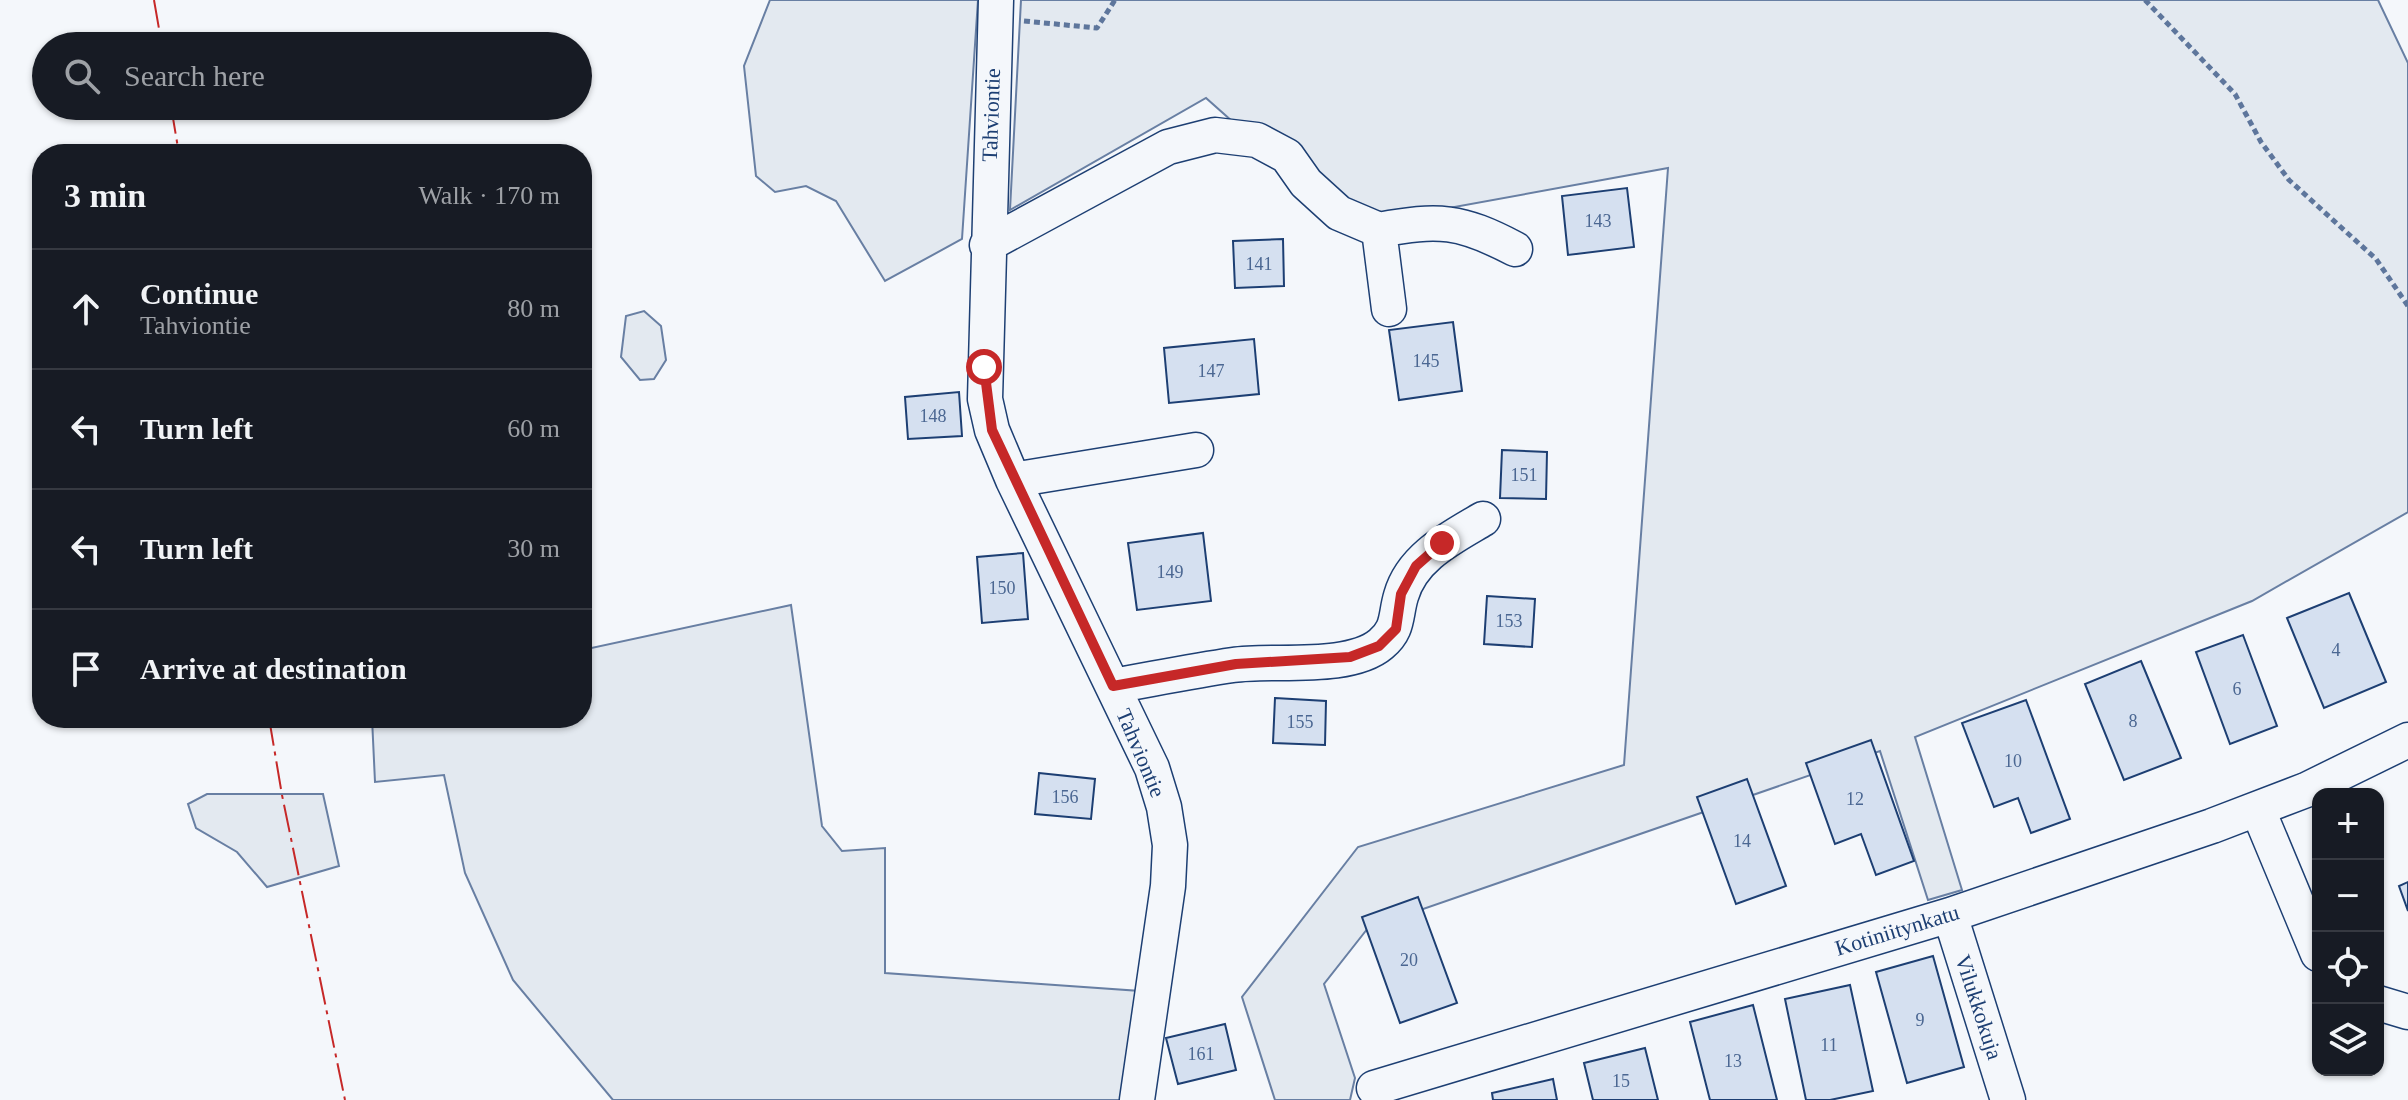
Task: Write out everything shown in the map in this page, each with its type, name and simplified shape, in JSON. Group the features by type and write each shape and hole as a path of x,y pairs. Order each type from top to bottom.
{"street":[{"name":"Tahviontie","path":"996,8 985,399 992,430 1013,480 1152,768 1164,807 1170,845 1168,886 1137,1100"},
{"path":"987,245 1168,147 1215,135 1257,140 1287,156 1306,183 1339,213 1379,230 1430,221 1476,228 1515,249"},
{"path":"1379,230 1389,309"},
{"path":"1013,480 1196,450"},
{"path":"1113,686 1236,664 1350,657 1379,646 1396,629 1401,594 1416,566 1442,543 1483,519"},
{"name":"Kotiniitynkatu","path":"1374,1088 1950,915 2258,810 2408,740"},
{"path":"2258,810 2312,940"},
{"name":"Vilukkokuja","path":"1950,915 2008,1100"},
{"path":"2381,1004 2408,1012"}],"path":[{"path":"996,8 1051,26 1097,28 1115,0"},
{"path":"2145,0 2235,94 2261,142 2289,180 2376,259 2408,306"}],"shaded area":[{"path":"770,0 978,0 962,239 885,281 836,201 806,186 775,192 756,176 744,66"},
{"path":"1021,0 2378,0 2408,63 2408,512 2252,601 1915,737 1962,890 1928,900 1880,751 1368,928 1324,984 1355,1078 1350,1100 1275,1100 1242,997 1358,847 1624,765 1668,168 1350,226 1206,98 1010,210"},
{"path":"644,311 661,326 666,360 654,379 640,380 621,357 626,316"},
{"path":"791,605 822,826 842,851 885,848 885,973 1140,991 1124,1100 613,1100 513,980 465,873 444,775 375,782 372,728 592,728 592,648"},
{"path":"207,794 323,794 339,866 267,887 237,852 196,828 188,804"}],"building":[{"path":"1627,188 1634,247 1568,255 1562,196"},
{"path":"1283,239 1284,286 1235,288 1233,241"},
{"path":"1453,322 1462,391 1399,400 1389,330"},
{"path":"1254,339 1259,394 1169,403 1164,348"},
{"path":"959,392 962,436 908,439 905,397"},
{"path":"1502,450 1547,452 1546,499 1500,498"},
{"path":"1203,533 1211,601 1137,610 1128,543"},
{"path":"1023,553 1028,619 982,623 977,557"},
{"path":"2349,593 2386,682 2324,708 2287,618"},
{"path":"1487,596 1535,599 1532,647 1484,644"},
{"path":"2243,635 2277,726 2230,744 2196,652"},
{"path":"2141,661 2181,758 2124,780 2085,684"},
{"path":"1275,698 1326,701 1325,745 1273,743"},
{"path":"2026,700 2070,819 2031,833 2018,798 1994,807 1962,723"},
{"path":"1871,740 1914,861 1876,875 1861,834 1835,844 1806,763"},
{"path":"1039,773 1095,779 1091,819 1035,814"},
{"path":"1747,779 1786,886 1736,904 1697,797"},
{"path":"2408,882 2408,911 2399,886"},
{"path":"1418,897 1457,1003 1400,1023 1362,917"},
{"path":"1933,956 1964,1067 1907,1083 1876,972"},
{"path":"1850,985 1873,1091 1830,1100 1806,1100 1785,999"},
{"path":"1753,1005 1777,1100 1710,1100 1690,1022"},
{"path":"1225,1024 1236,1070 1178,1084 1166,1038"},
{"path":"1645,1048 1658,1100 1593,1100 1584,1063"},
{"path":"1553,1079 1557,1100 1493,1100 1492,1093"}],"power":[{"path":"154,0 160,32"},
{"path":"173,120 177,144"},
{"path":"271,728 345,1100"}],"route":[{"path":"984,367 985,399 992,430 1113,686 1236,664 1350,657 1379,646 1396,629 1401,594 1416,566 1442,543"}]}
